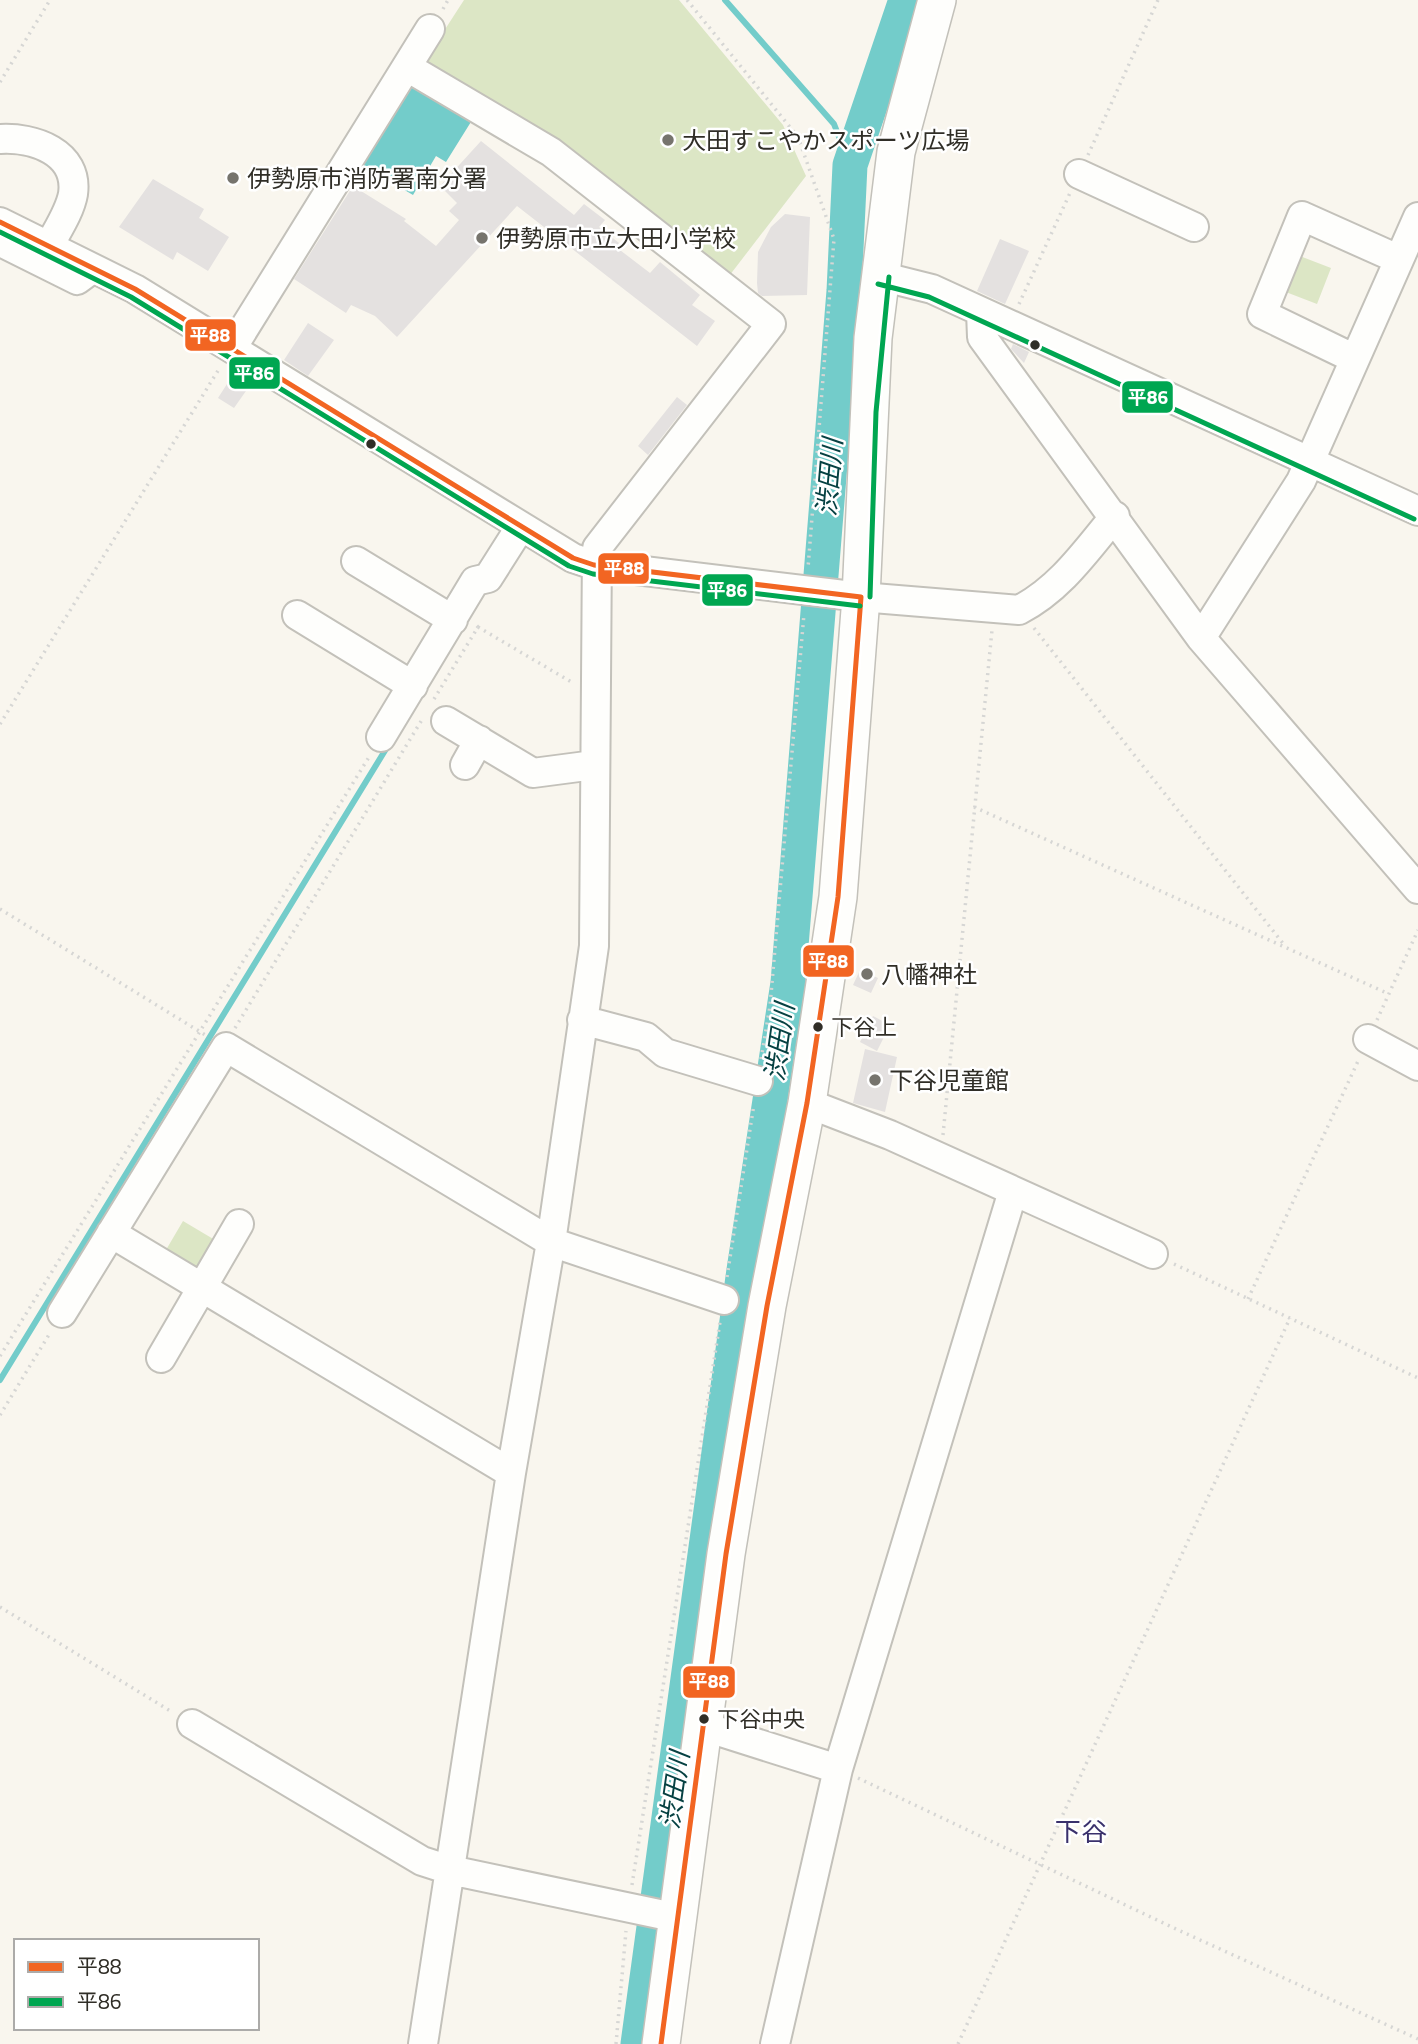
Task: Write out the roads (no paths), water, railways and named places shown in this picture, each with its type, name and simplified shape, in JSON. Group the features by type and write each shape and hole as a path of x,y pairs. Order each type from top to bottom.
{"main road":[{"path":"660,2044 726,1554 767,1306 807,1103 838,897 851,596 880,276 897,152 937,0"}],"street":[{"path":"232,348 430,29"},
{"path":"407,67 551,152 771,324 597,548 594,565 594,946 551,1242 510,1473 423,2044"},
{"path":"0,139 19,139 47,146 63,162 71,176 71,200 50,244"},
{"path":"1079,174 1194,227"},
{"path":"1353,358 1262,314 1302,216 1398,259"},
{"path":"1201,638 1301,481 1307,460 1418,217"},
{"path":"0,222 95,268 232,348 573,558 594,565 809,592 1007,609 1041,598 1064,577 1115,516"},
{"path":"0,241 77,280 95,268"},
{"path":"880,276 932,289 1418,511"},
{"path":"981,312 982,337 1115,516 1201,638 1418,889"},
{"path":"382,737 413,686 463,620 475,581 488,578 521,526"},
{"path":"356,561 463,620"},
{"path":"297,614 413,686"},
{"path":"446,721 479,740 524,783 594,765"},
{"path":"465,765 479,740"},
{"path":"582,1020 646,1037 665,1053 758,1081"},
{"path":"1368,1039 1418,1066"},
{"path":"62,1313 226,1047 551,1242 724,1300"},
{"path":"807,1103 941,1158 1153,1254"},
{"path":"775,2044 838,1769 1013,1191"},
{"path":"161,1358 239,1224"},
{"path":"111,1233 510,1473"},
{"path":"192,1724 422,1861 450,1870 678,1918"},
{"path":"702,1726 838,1769"}],"water":[{"path":"410,79 474,117 446,162 436,156 413,195 359,163"}],"waterway":[{"path":"725,0 834,124 850,165"},
{"name":"渋田川","path":"638,2044 744,1270 788,983 844,291 850,165 906,0"},
{"path":"0,1380 389,744"}],"place":[{"name":"大田すこやかスポーツ広場","path":"668,140"},
{"name":"伊勢原市消防署南分署","path":"233,178"},
{"name":"伊勢原市立大田小学校","path":"482,238"},
{"name":"八幡神社","path":"867,974"},
{"name":"下谷上","path":"818,1027"},
{"name":"下谷児童館","path":"875,1080"},
{"name":"下谷中央","path":"704,1719"}],"district":[{"name":"下谷","path":"1081,1831"}]}
